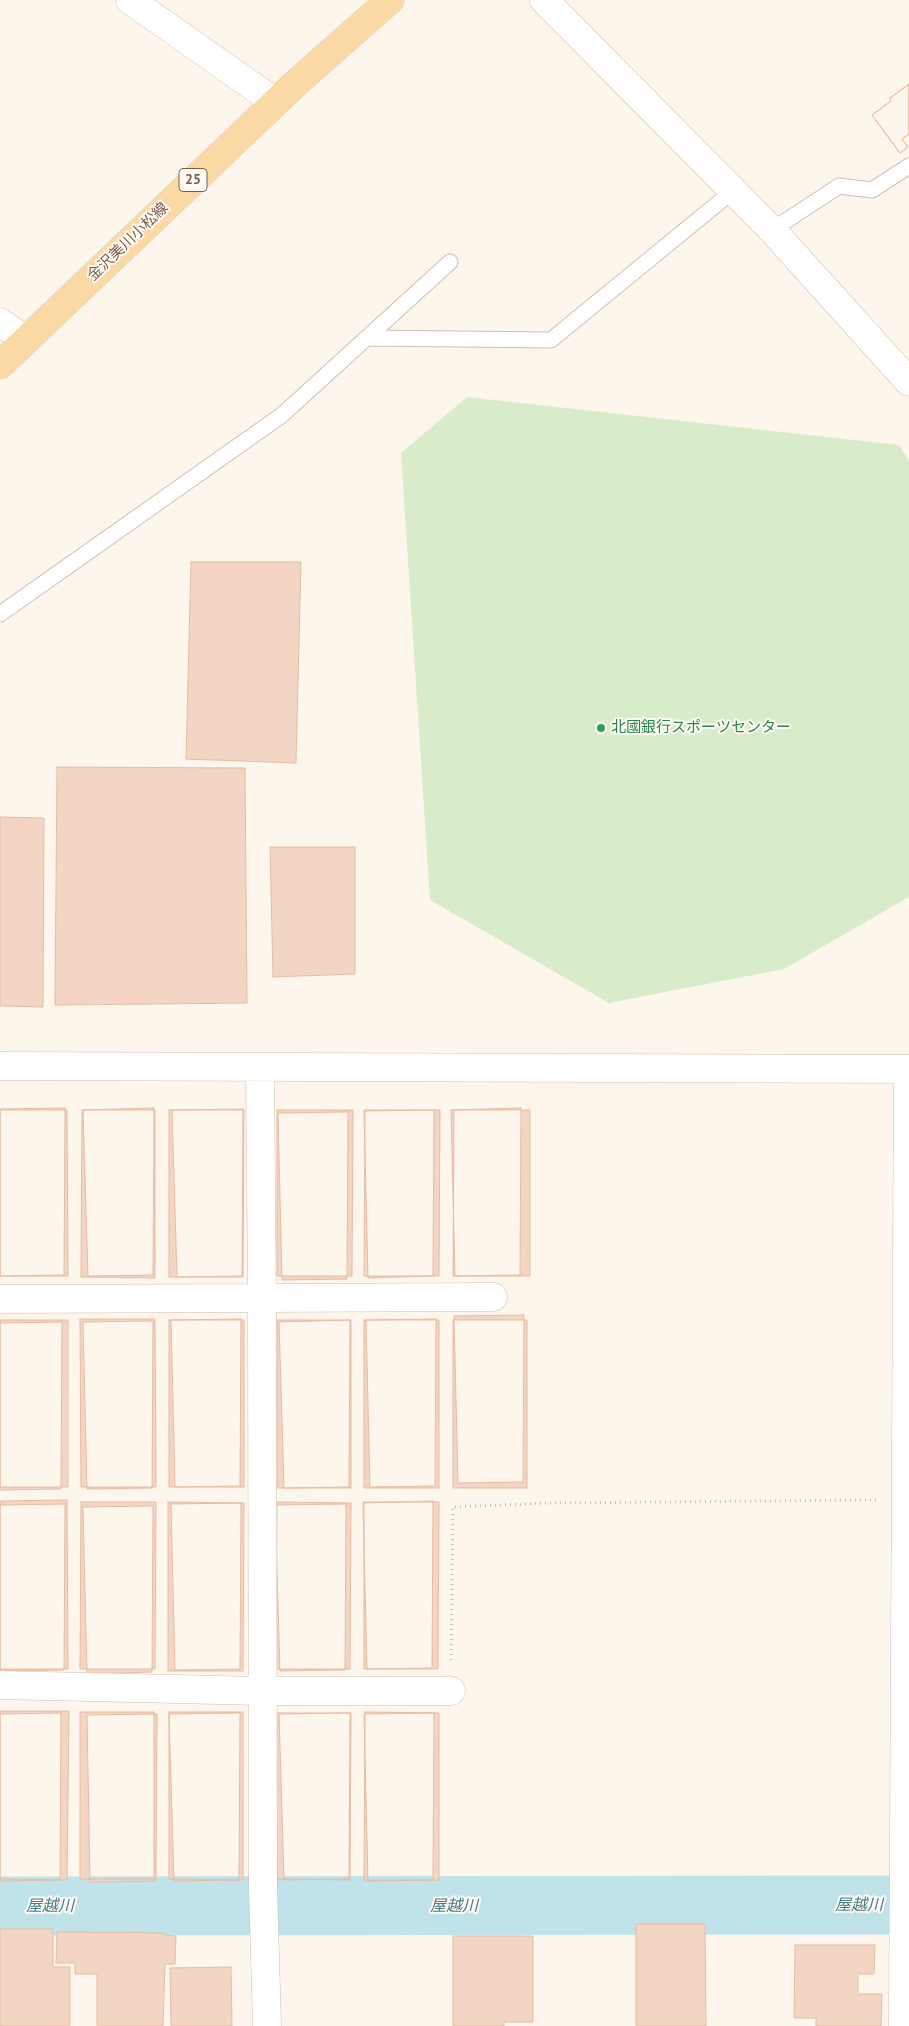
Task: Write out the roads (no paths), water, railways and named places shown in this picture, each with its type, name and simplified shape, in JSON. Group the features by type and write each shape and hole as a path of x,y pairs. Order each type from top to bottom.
{"main road":[{"name":"金沢美川小松線","path":"0,364 275,102 390,0"}],"street":[{"path":"130,0 275,102"},
{"path":"544,0 772,230 909,382"},
{"path":"0,322 25,340"},
{"path":"0,1066 909,1070 904,2026"},
{"path":"260,1067 263,1886 267,2026"},
{"path":"0,1300 493,1297"},
{"path":"0,1685 262,1691 451,1691"}],"lane":[{"path":"772,230 839,186 872,190 909,166"},
{"path":"367,338 551,340 733,191"},
{"path":"0,614 282,415 450,262"}],"waterway":[{"name":"屋越川","path":"0,1906 909,1905"}],"place":[{"name":"北國銀行スポーツセンター","path":"601,728"}]}
